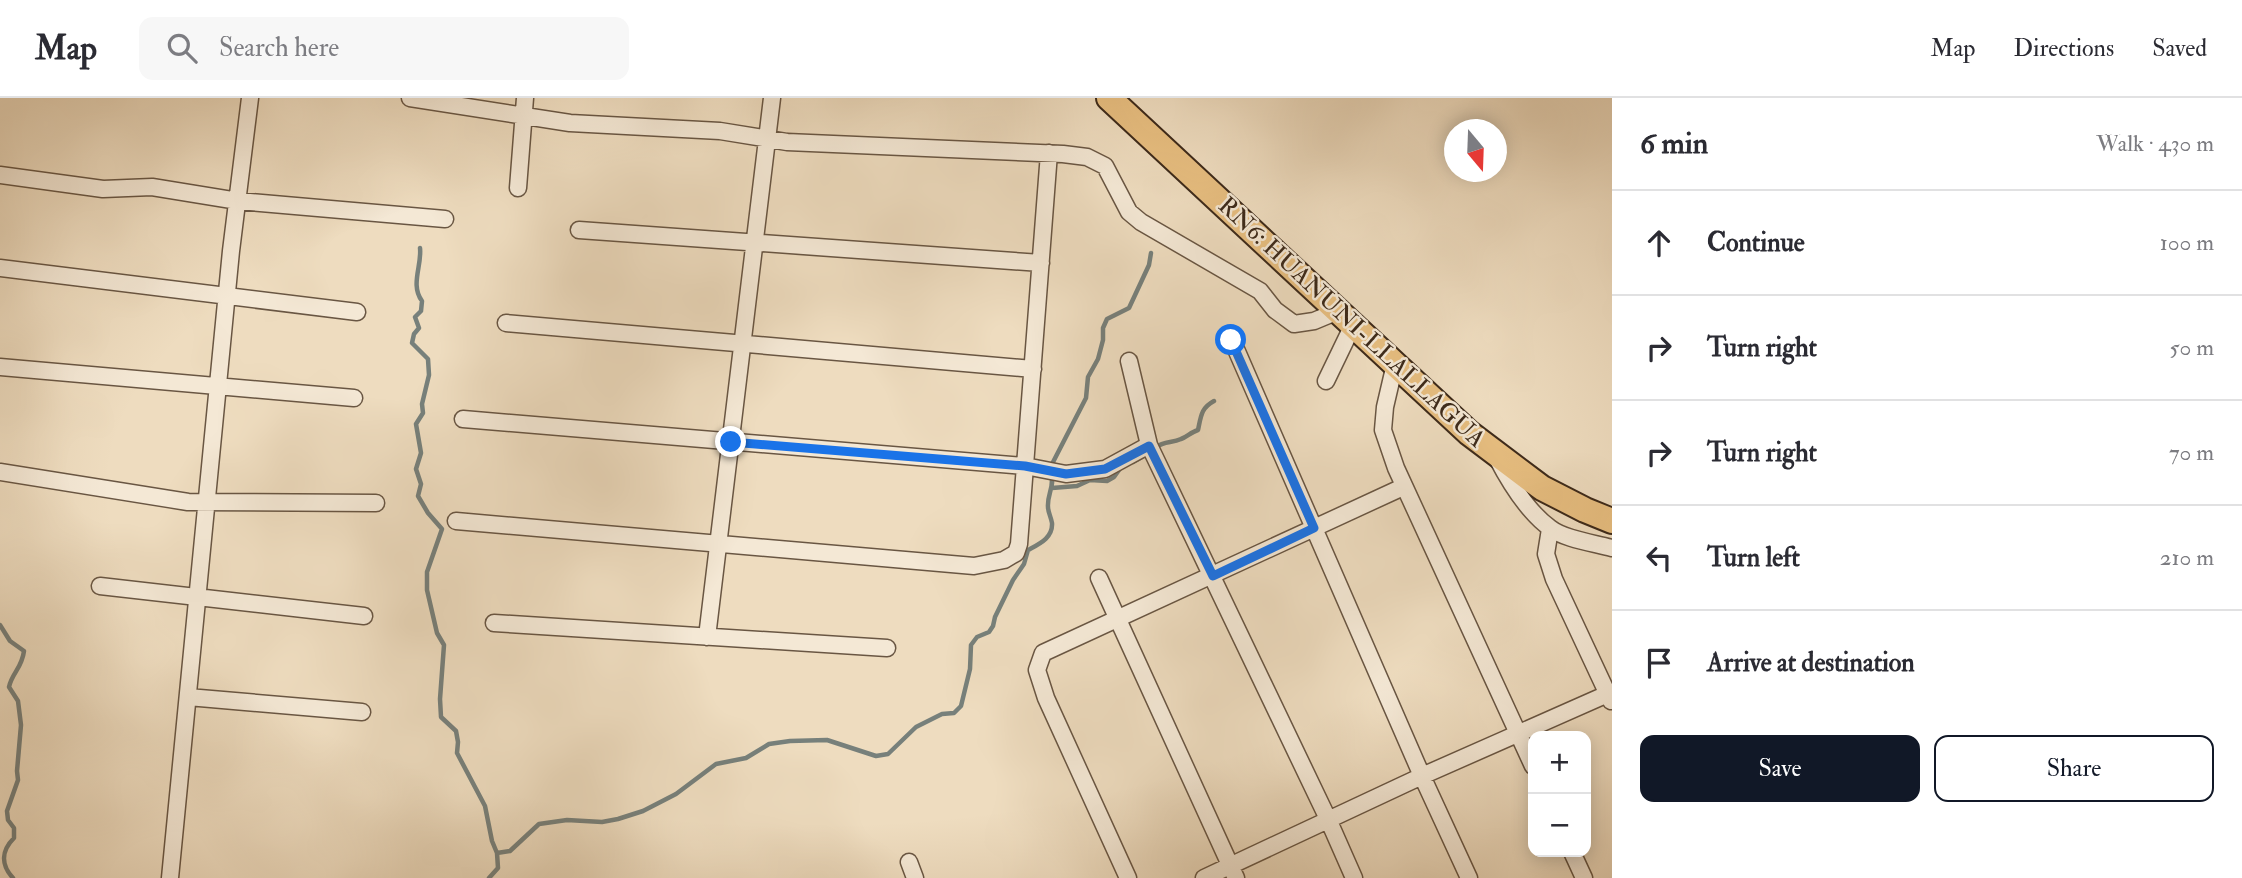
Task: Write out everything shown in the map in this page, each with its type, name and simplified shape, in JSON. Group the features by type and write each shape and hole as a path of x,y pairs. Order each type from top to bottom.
{"highway":[{"name":"RN6: HUANUNI-LLALLAGUA","path":"1109,98 1469,433 1542,488 1612,521"}],"street":[{"path":"170,878 226,296 250,98"},
{"path":"410,98 570,123 720,131 787,142 1087,157 1105,166 1114,179 1120,198 1135,217 1259,291 1275,310 1294,324 1345,318 1326,381"},
{"path":"518,188 525,98"},
{"path":"707,637 772,98"},
{"path":"456,521 974,566 1004,560 1016,553 1019,544 1049,153"},
{"path":"0,175 103,189 152,187 238,201 445,219"},
{"path":"579,230 1041,263"},
{"path":"0,268 357,312"},
{"path":"506,323 1033,369"},
{"path":"1231,340 1469,878"},
{"path":"1129,361 1149,446 1354,878"},
{"path":"1395,364 1385,407 1383,430 1404,487 1528,755"},
{"path":"0,367 354,398"},
{"path":"463,419 1025,466 1066,474 1105,469 1149,446"},
{"path":"1495,453 1510,483 1550,529 1612,548"},
{"path":"0,472 188,502 376,503"},
{"path":"1128,878 1046,698 1037,670 1043,653 1404,487"},
{"path":"1203,878 1233,871 1328,819 1611,696 1554,579 1546,554 1550,529"},
{"path":"1099,578 1233,871"},
{"path":"100,586 364,616"},
{"path":"494,624 887,648"},
{"path":"188,697 362,712"},
{"path":"1574,857 1584,878"},
{"path":"909,862 915,878"}],"waterway":[{"path":"420,248 417,288 422,301 421,311 415,317 419,328 412,343 428,359 429,375 422,404 423,413 416,424 421,453 416,469 421,484 418,496 442,529 427,572 427,590 437,633 444,645 441,717 456,731 457,753 485,806 497,853 498,868 489,878"},
{"path":"1051,466 1086,398 1088,377 1098,359 1107,319 1129,308 1149,265 1151,253"},
{"path":"1156,447 1198,430 1204,410 1214,401"},
{"path":"1133,462 1149,453"},
{"path":"1052,488 1077,486 1090,480 1107,481 1119,470"},
{"path":"497,853 510,851 539,824 567,820 602,822 643,811 676,794 716,764 746,758 769,744 827,740 876,756 888,754 916,727 942,714 954,713 961,706 970,669 971,645 977,637 989,632 993,626 1013,580 1024,564 1028,550 1050,533 1052,523 1048,502 1051,474"},
{"path":"0,625 10,641 24,651 9,687 18,701 21,725 18,780 7,811 8,820 14,828 14,838 4,857 6,868 13,878"}],"route":[{"path":"731,442 1025,466 1066,474 1105,469 1149,446 1213,576 1314,528 1231,340"}]}
